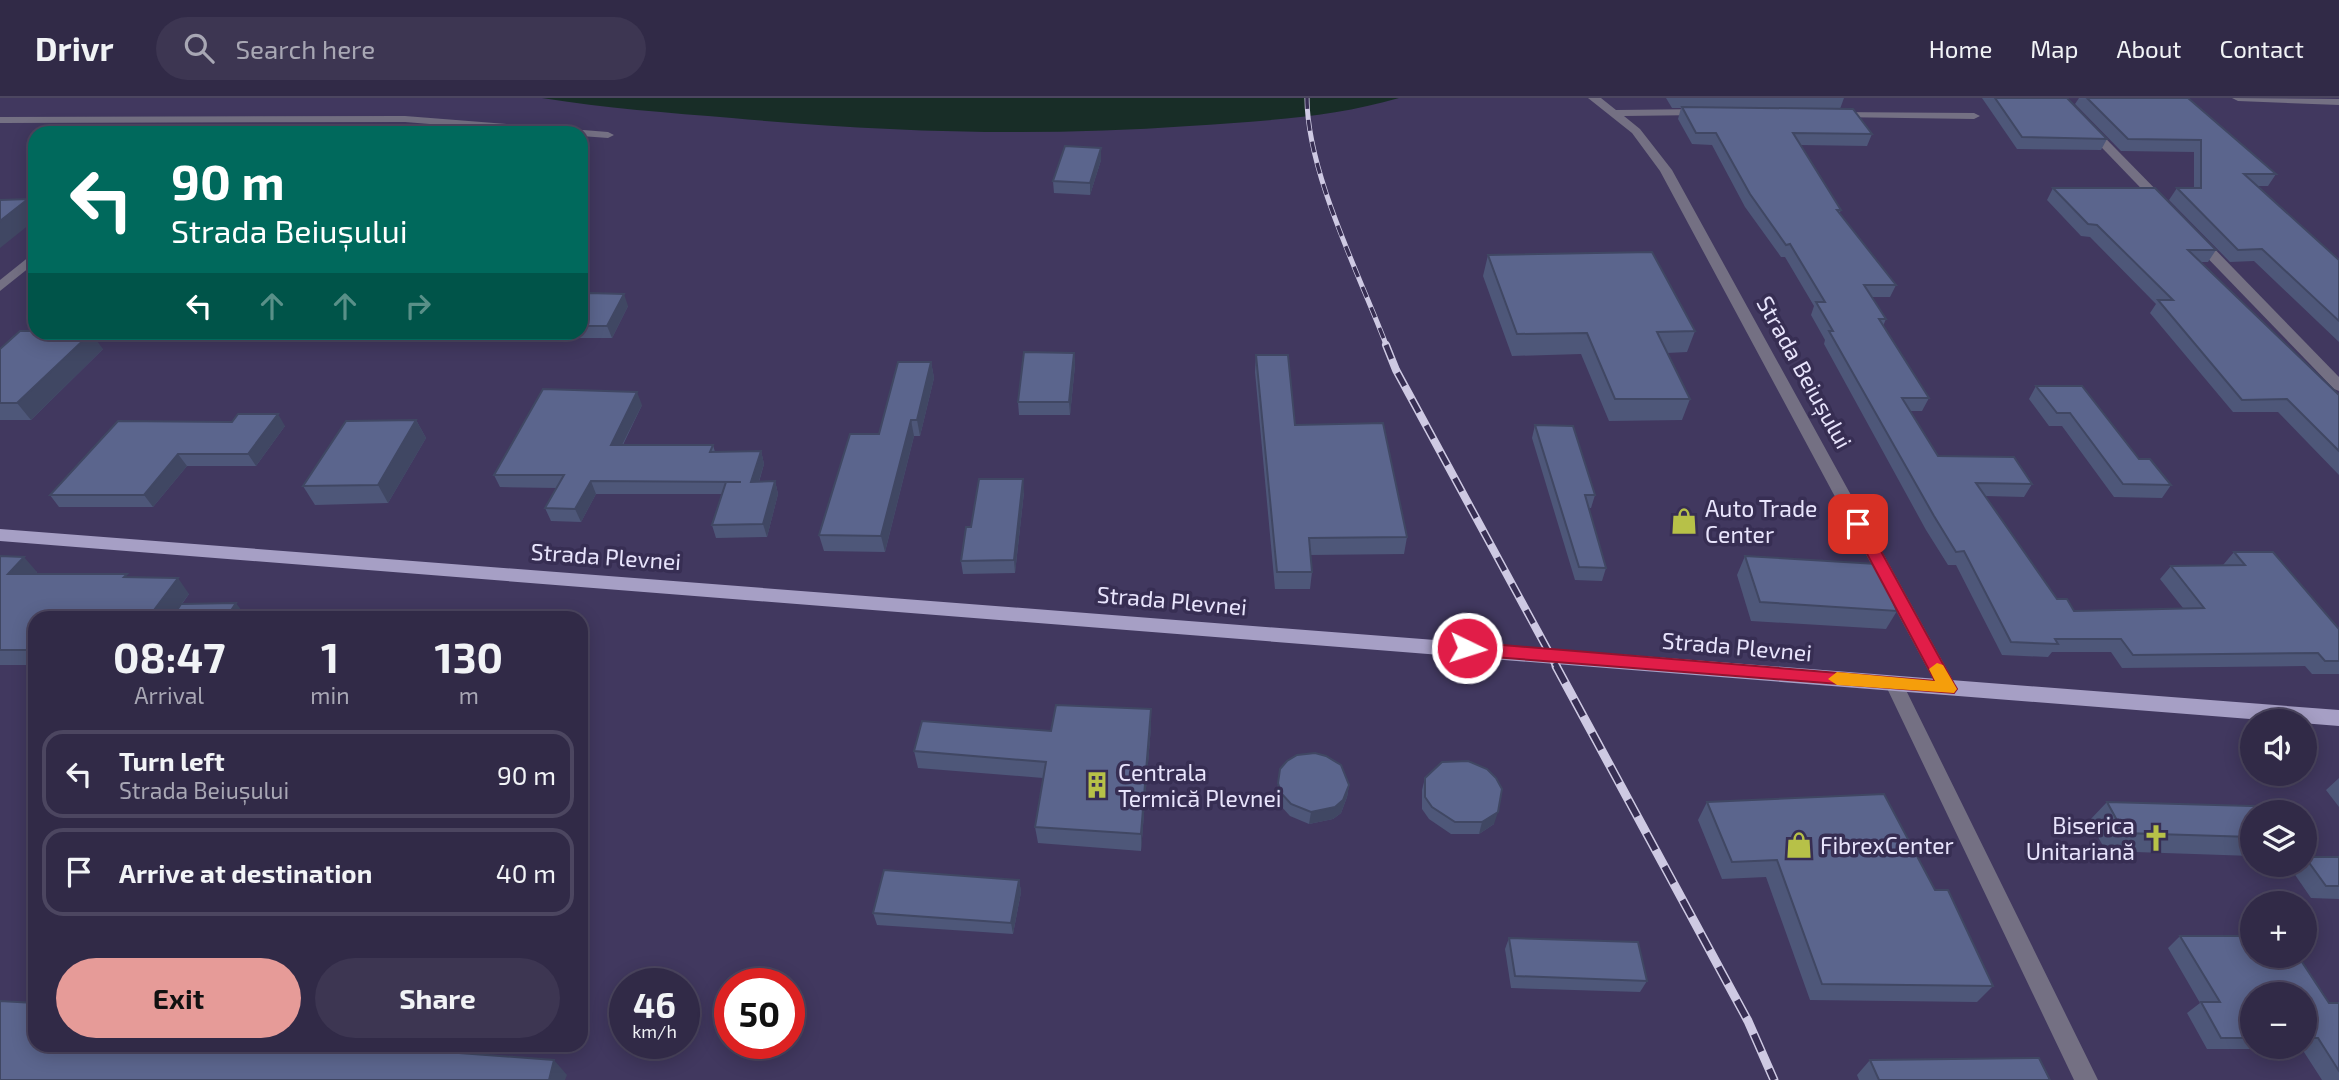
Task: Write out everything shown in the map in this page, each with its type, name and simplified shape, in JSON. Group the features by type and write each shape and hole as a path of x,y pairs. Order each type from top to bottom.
{"main road":[{"name":"Strada Plevnei","path":"0,535 1085,617 1948,689 2339,718"}],"street":[{"path":"1627,98 1639,112"},
{"path":"2060,98 2339,386"},
{"path":"2238,98 2339,102"},
{"path":"1604,105 1639,112 1708,113"},
{"name":"Strada Beiușului","path":"1604,105 1636,131 1666,170 1948,689"},
{"path":"1820,114 1974,116"},
{"path":"0,120 80,118 190,122 405,119 494,126"},
{"path":"185,126 190,122"},
{"path":"588,133 608,135"},
{"path":"0,287 28,262"},
{"path":"1894,684 2086,1080"}],"shaded area":[{"path":"542,98 1399,98 1347,110 1268,120 1132,129 1018,132 903,130 789,123 637,110"}],"building":[{"path":"1995,98 2067,98 2107,139 2022,137"},
{"path":"2087,98 2188,98 2276,174 2244,174 2339,260 2339,321 2262,249 2238,250 2177,188 2201,188 2201,140 2128,139"},
{"path":"1682,107 1853,109 1872,134 1793,133 1841,210 1837,210 1896,285 1864,285 1886,319 1879,319 1929,398 1902,398 1938,456 2014,457 2032,484 1976,483 2057,599 2067,599 2074,611 2204,608 2171,566 2245,565 2234,552 2273,552 2339,629 2339,661 2325,661 2318,653 2133,655 2121,639 2055,639 2058,644 2011,642 1964,551 1956,552 1829,331 1833,331 1816,302 1825,302 1790,244 1786,245 1750,194 1716,133 1696,133"},
{"path":"1065,146 1101,148 1090,183 1053,181"},
{"path":"2053,188 2155,188 2216,250 2188,250 2339,395 2339,451 2287,399 2242,400 2158,300 2173,300 2097,225 2088,224"},
{"path":"28,199 0,221 0,200"},
{"path":"1652,252 1695,331 1657,332 1690,399 1615,399 1587,333 1517,334 1488,255"},
{"path":"624,294 607,326 588,326 588,295"},
{"path":"20,331 28,331 28,340 84,340 17,403 0,403 0,349"},
{"path":"1024,352 1074,353 1069,402 1018,402"},
{"path":"1256,355 1288,355 1295,425 1383,423 1407,537 1309,538 1312,572 1277,572"},
{"path":"898,362 931,362 917,420 911,420 881,536 819,535 850,434 879,434"},
{"path":"2036,386 2082,386 2139,459 2150,459 2171,485 2123,484 2070,413 2057,413"},
{"path":"543,389 637,392 611,445 713,445 710,452 761,451 751,482 775,481 763,524 712,525 726,482 741,482 591,481 575,509 545,508 564,475 494,475"},
{"path":"238,414 278,414 248,454 178,454 144,495 50,495 118,421 232,422"},
{"path":"416,420 378,485 303,486 346,421"},
{"path":"1535,425 1573,426 1595,495 1585,495 1606,568 1579,567"},
{"path":"979,479 1023,479 1014,560 961,561 966,527 971,527"},
{"path":"0,556 24,557 8,574 127,574 124,577 178,578 153,611 28,611 28,650 0,650"},
{"path":"1745,556 1877,564 1897,611 1760,602"},
{"path":"236,603 231,611 176,611 181,604"},
{"name":"Centrala Termică Plevnei","path":"1056,705 1151,709 1141,834 1035,827 1046,762 914,751 922,721 1051,731"},
{"path":"1315,753 1341,765 1349,785 1343,800 1335,807 1311,812 1291,804 1281,793 1278,783 1280,769 1287,761 1297,755"},
{"path":"1468,761 1487,769 1502,789 1498,812 1482,822 1455,822 1432,807 1425,797 1425,778 1442,762"},
{"path":"1884,794 1935,890 1948,890 1993,986 1822,984 1777,860 1732,862 1707,802"},
{"path":"2107,802 2240,806 2240,837 2124,833"},
{"path":"2317,857 2339,857 2339,886 2326,886 2317,874"},
{"path":"884,870 1019,880 1011,923 873,913"},
{"path":"2180,936 2240,936 2240,968 2306,968 2315,982 2240,982 2240,1038 2221,1038 2201,1002 2220,1002"},
{"path":"1509,938 1638,942 1647,981 1515,976"},
{"path":"2317,985 2329,1003 2339,1003 2339,1071 2318,1038"},
{"path":"0,1001 28,1003 28,1052 445,1052 554,1060 549,1080 0,1080"},
{"path":"2039,1058 2050,1080 1879,1080 1870,1060"}],"railway":[{"path":"1307,98 1309,127 1325,191 1387,347"},
{"path":"1386,345 1396,370 1557,667"},
{"path":"1556,666 1748,1021 1774,1080"}],"slow traffic":[{"path":"1837,679 1948,689 1937,669"}],"place":[{"name":"Auto Trade Center","path":"1684,521"},
{"name":"Centrala Termică Plevnei","path":"1097,785"},
{"name":"Biserica Unitariană","path":"2156,838"},
{"name":"FibrexCenter","path":"1799,845"}],"route":[{"path":"1467,648 1948,689 1858,524"}]}
